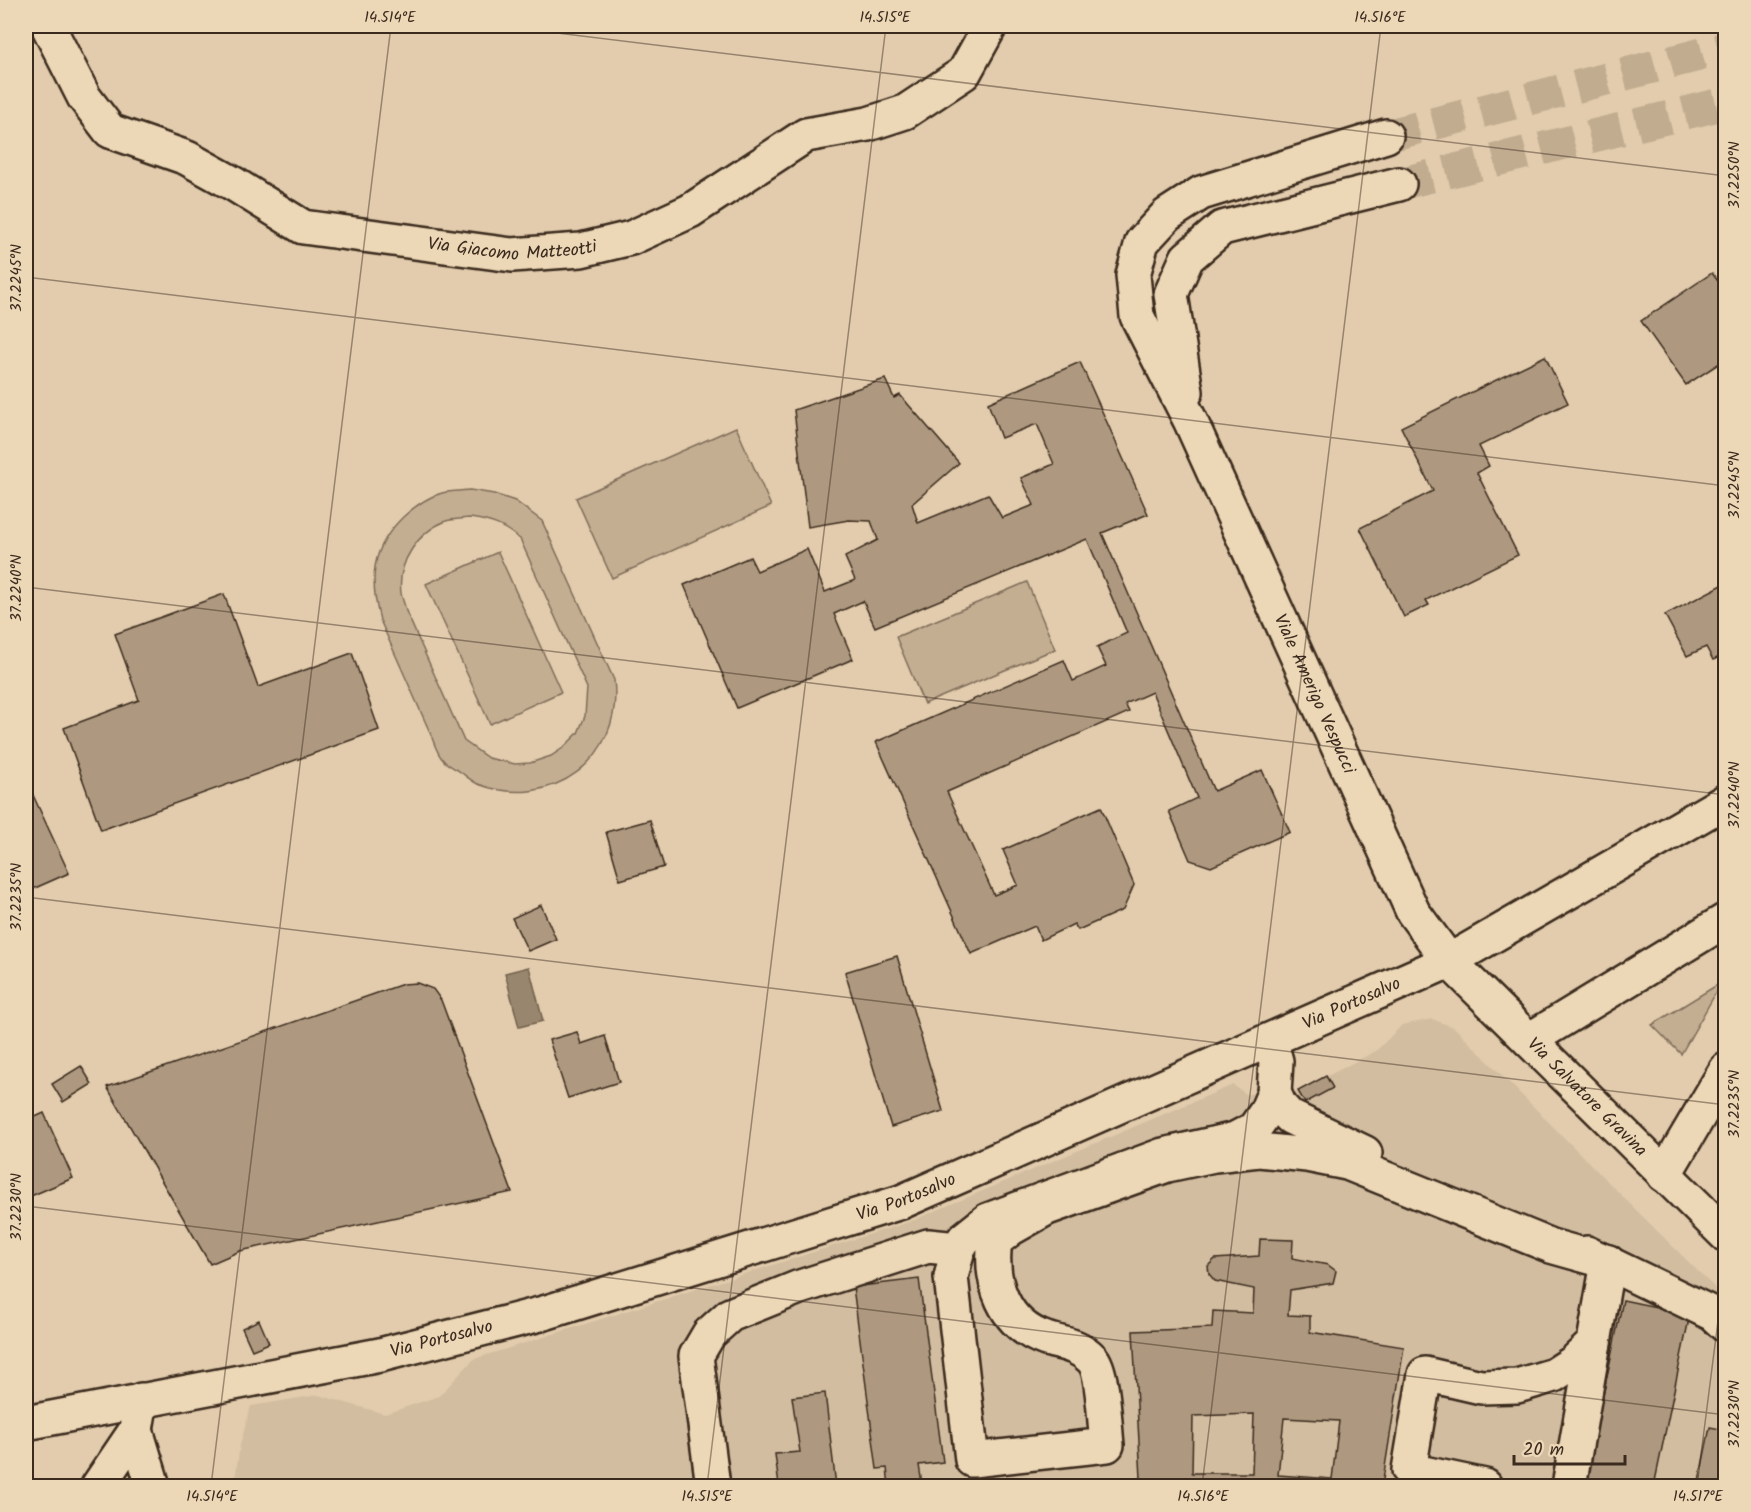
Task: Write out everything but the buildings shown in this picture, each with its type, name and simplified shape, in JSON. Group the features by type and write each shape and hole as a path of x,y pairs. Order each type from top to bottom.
{"street":[{"name":"Via Giacomo Matteotti","path":"48,26 84,97 110,131 187,158 303,227 512,255 581,250 631,238 690,211 806,135 868,124 905,112 964,73 990,26"},
{"path":"1190,420 1137,316 1133,275 1142,242 1167,214 1201,193 1386,136"},
{"path":"1190,420 1172,294 1187,258 1222,228 1399,184"},
{"name":"Viale Amerigo Vespucci","path":"1190,420 1413,912 1449,961"},
{"name":"Via Portosalvo","path":"26,1423 138,1415 380,1355 544,1313 901,1202 1449,961 1725,801"},
{"path":"1529,1040 1725,920"},
{"name":"Via Salvatore Gravina","path":"1449,961 1725,1235"},
{"path":"1259,1150 1272,1135 1277,1100 1275,1061 1270,1040"},
{"path":"1664,1174 1725,1070"},
{"path":"1277,1100 1254,1129 1235,1138 1164,1155 1020,1207 988,1220 964,1239 958,1249 951,1277 972,1460 1107,1445 1099,1374 1093,1360 1073,1345 1045,1338 1028,1330 1009,1314 999,1294 993,1260 995,1241 1010,1229 1047,1208 1167,1165 1214,1155 1259,1150 1307,1155 1347,1163 1551,1246 1608,1262"},
{"path":"1277,1100 1290,1117 1320,1133 1608,1262 1713,1314 1725,1326"},
{"path":"713,1486 696,1356 708,1334 730,1315 797,1288 928,1246 958,1249"},
{"path":"1569,1486 1608,1262"},
{"path":"1485,1486 1409,1470 1425,1374 1481,1388 1516,1386 1554,1375 1574,1362 1594,1343"},
{"path":"98,1486 138,1415"},
{"path":"138,1415 153,1486"}],"shaded area":[{"path":"736,427 771,506 612,578 576,498"},
{"path":"470,490 494,494 515,501 542,521 614,680 614,708 607,734 595,755 577,772 556,784 531,791 505,791 478,784 441,758 380,620 374,591 375,565 379,552 384,540 403,517 431,497 445,492","holes":["470,518 496,524 520,539 587,688 585,716 578,733 551,756 530,763 515,764 488,758 464,741 401,595 402,570 418,540 446,521"]},
{"path":"498,552 561,692 490,724 426,584"},
{"path":"1027,582 1055,649 924,704 896,637"},
{"path":"529,967 543,1021 519,1027 505,973"},
{"path":"1722,982 1681,1054 1652,1025"},
{"path":"1432,1019 1455,1028 1725,1298 1725,1486 234,1486 240,1445 251,1406 318,1395 385,1414 439,1396 474,1359 909,1222 1233,1085 1246,1094 1298,1091 1376,1051 1402,1025"}],"tunnel":[{"path":"1386,136 1726,48"},
{"path":"1399,184 1726,103"}]}
